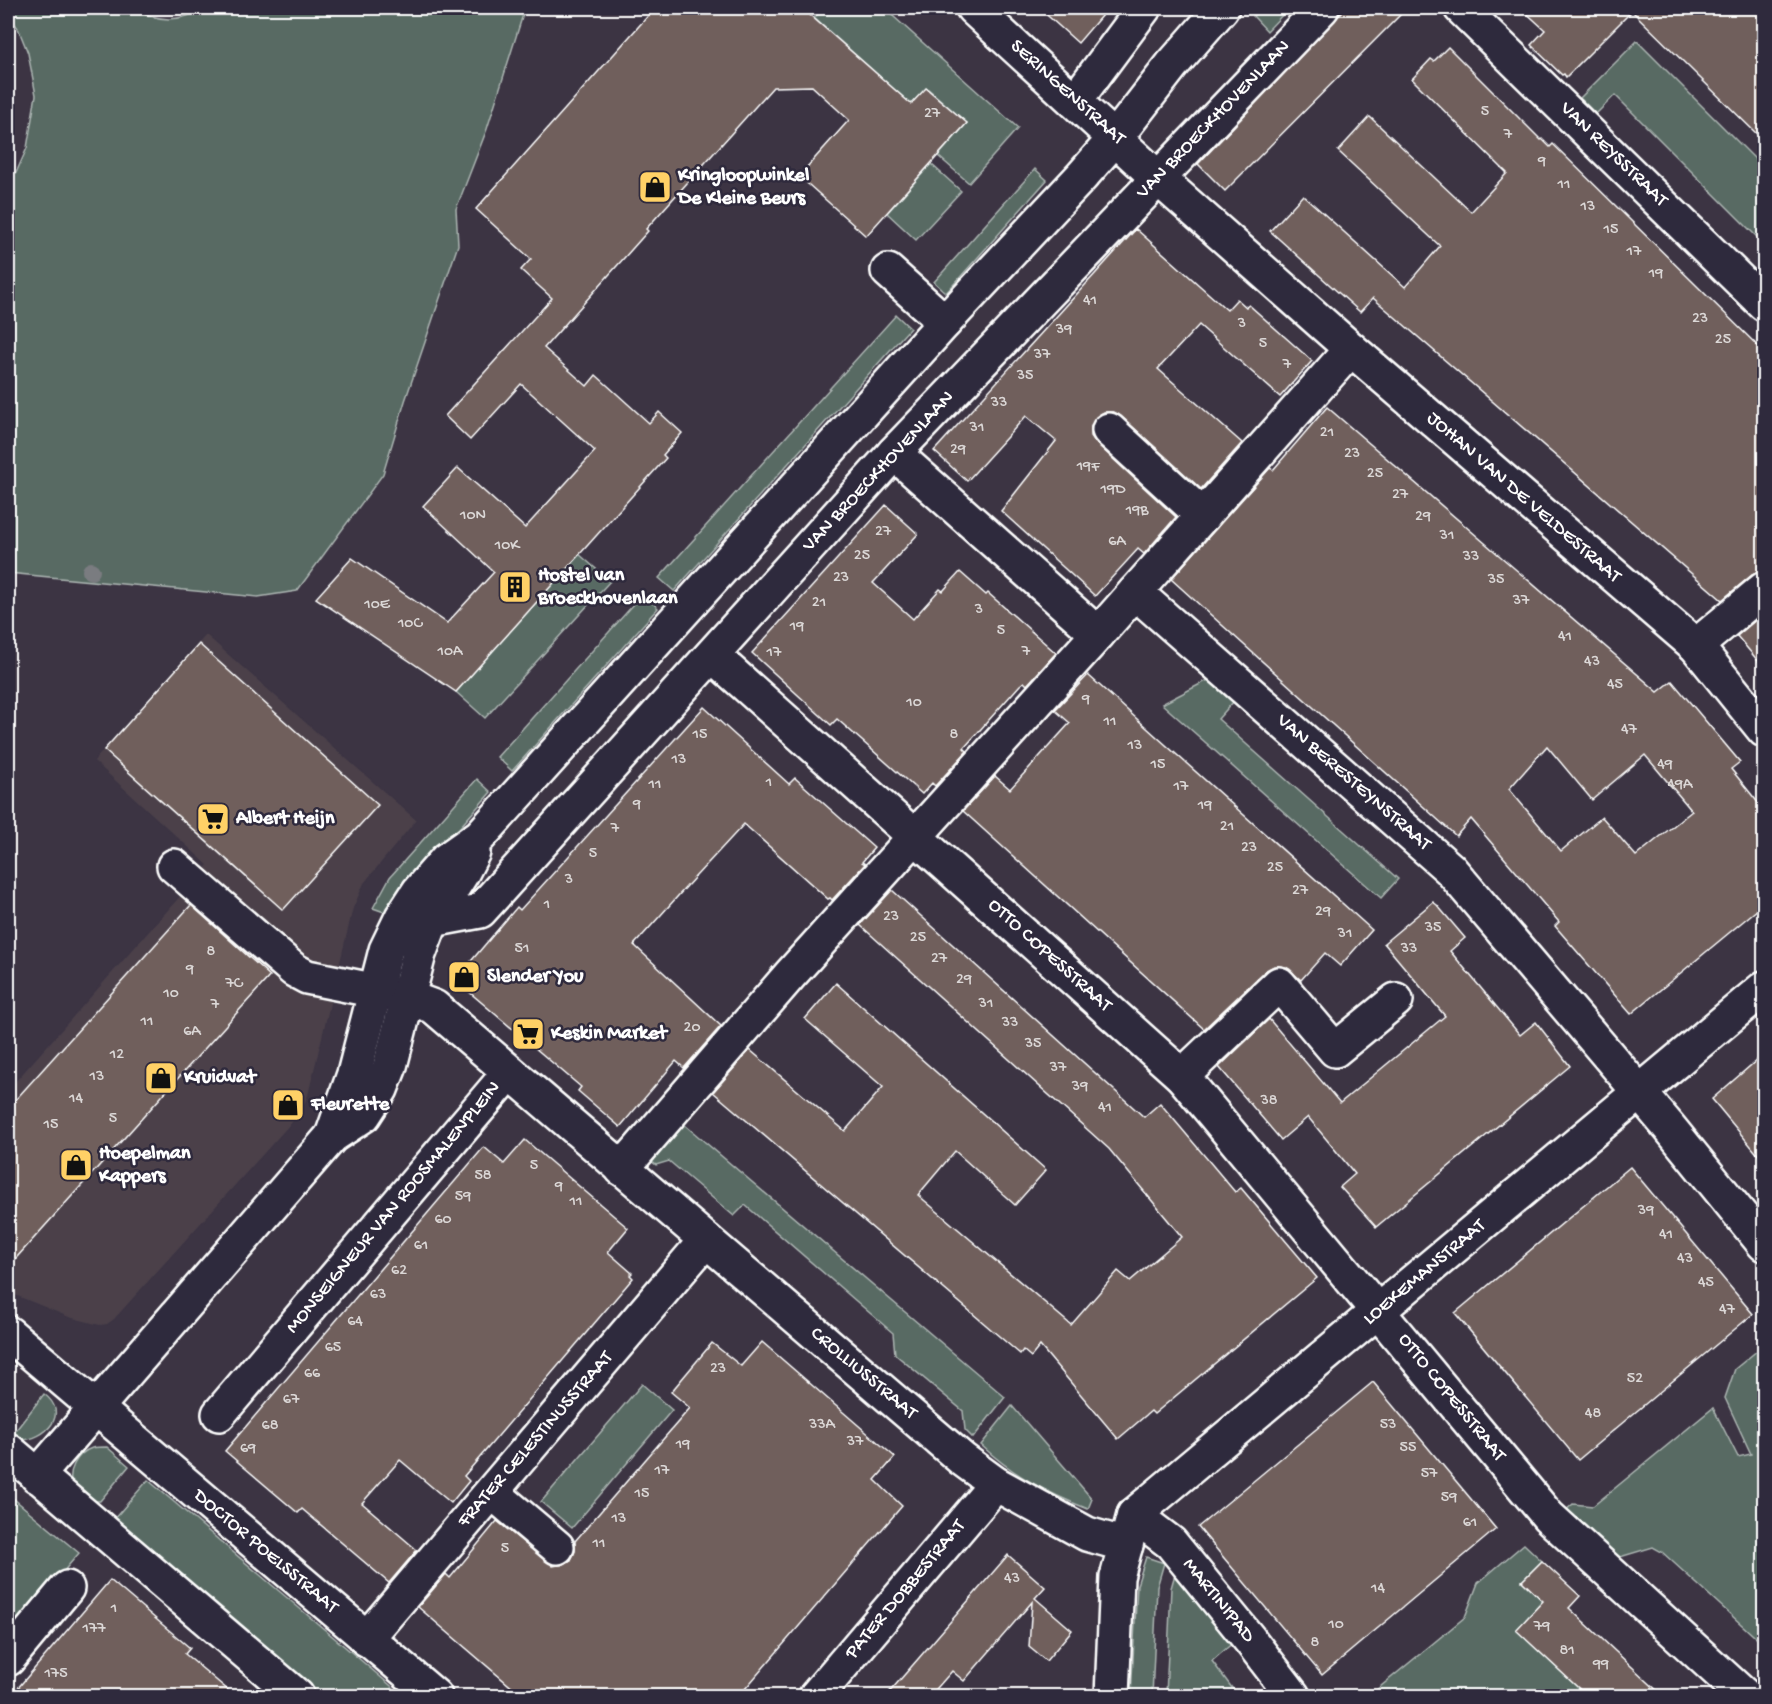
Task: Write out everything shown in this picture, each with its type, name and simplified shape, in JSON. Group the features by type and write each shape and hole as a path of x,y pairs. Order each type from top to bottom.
{"street":[{"name":"SERINGENSTRAAT","path":"973,8 1159,179"},
{"path":"1075,101 1144,8"},
{"path":"332,1136 354,1074 386,950 402,917 419,891 446,860 480,836 945,322 1116,138 1172,65 1222,8"},
{"name":"VAN BROECKHOVENLAAN","path":"432,920 480,911 894,453 1322,8"},
{"name":"VAN REYSSTRAAT","path":"1461,8 1764,304"},
{"name":"JOHAN VAN DE VELDESTRAAT","path":"1159,179 1351,349 1696,646 1764,730"},
{"path":"888,271 945,322"},
{"path":"622,1168 790,975 1351,349"},
{"path":"1109,430 1203,516"},
{"path":"894,453 1098,634"},
{"path":"1696,646 1764,589"},
{"name":"VAN BERESTEYNSTRAAT","path":"1135,592 1450,870 1640,1092 1764,1244"},
{"name":"OTTO COPESSTRAAT","path":"712,655 1182,1076 1548,1516 1745,1696"},
{"path":"37,1476 332,1136 364,1115 381,1089 390,1066 419,954 432,920 462,873 480,836"},
{"name":"MONSEIGNEUR VAN ROOSMALENPLEIN","path":"174,866 294,970 307,977 407,997 434,1007 509,1073 219,1414"},
{"path":"1182,1076 1279,984 1335,1050 1396,1000"},
{"name":"LOEKEMANSTRAAT","path":"1130,1530 1379,1311 1764,988"},
{"name":"CROLLIUSSTRAAT","path":"509,1073 962,1458 996,1484 1087,1534 1130,1530"},
{"name":"FRATER CELESTINUSSTRAAT","path":"366,1639 706,1240"},
{"name":"DOCTOR POELSSTRAAT","path":"8,1333 435,1696"},
{"path":"8,1450 297,1696"},
{"name":"PATER DOBBESTRAAT","path":"816,1696 996,1484"},
{"path":"492,1492 557,1547"},
{"path":"1112,1696 1117,1577 1130,1530"},
{"name":"MARTINIPAD","path":"1130,1530 1171,1543 1293,1696"},
{"path":"8,1659 67,1588"}],"shaded area":[{"path":"206,635 416,820 364,883 353,908 308,1095 300,1113 114,1319 107,1324 100,1325 69,1317 8,1292 8,1090 208,865 94,761"}],"green space":[{"path":"8,8 133,8 153,17 170,19 188,16 207,8 525,8 487,129 456,209 458,245 405,401 383,474 297,591 258,597 8,573 8,176 16,173 27,148 36,95 28,53 18,28 8,14"},
{"path":"823,8 884,8 1018,128 969,183 938,156 967,123 927,88 911,104 814,18"},
{"path":"1260,8 1289,8 1267,31 1253,16"},
{"path":"1637,41 1764,168 1764,244 1615,95 1596,114 1580,98"},
{"path":"931,164 961,191 916,240 887,213"},
{"path":"1035,169 1047,180 946,293 934,282"},
{"path":"896,315 910,328 674,591 659,578"},
{"path":"579,554 610,581 485,718 456,692"},
{"path":"643,594 658,608 512,771 497,757"},
{"path":"1210,679 1234,701 1218,719 1398,879 1381,898 1162,704"},
{"path":"477,779 491,792 406,888 390,914 373,908 390,877"},
{"path":"679,1120 1005,1397 973,1438 965,1430 963,1411 895,1354 893,1333 745,1205 734,1216 669,1161 656,1165 651,1161 655,1147"},
{"path":"1764,1345 1764,1645 1662,1552 1653,1547 1620,1557 1610,1555 1565,1511 1573,1504 1593,1506 1713,1408 1738,1457 1751,1454 1725,1398 1735,1369"},
{"path":"642,1384 672,1410 572,1528 541,1502"},
{"path":"44,1394 52,1402 55,1410 52,1424 38,1436 20,1440 13,1434"},
{"path":"1012,1406 1092,1499 1088,1509 1031,1482 1005,1465 981,1445"},
{"path":"107,1447 129,1466 100,1501 89,1501 74,1488 71,1476 74,1464 82,1454 92,1448"},
{"path":"148,1480 403,1696 322,1696 114,1519"},
{"path":"8,1494 79,1553 8,1637"},
{"path":"1524,1544 1542,1561 1522,1581 1543,1601 1517,1630 1587,1696 1369,1696 1465,1617 1478,1583"},
{"path":"1146,1557 1164,1563 1157,1587 1152,1696 1131,1696 1137,1585"},
{"path":"1177,1567 1235,1641 1212,1661 1238,1696 1166,1696 1171,1588"}],"building":[{"path":"655,8 802,8 911,104 926,88 967,123 866,236 799,176 849,120 812,86 773,87 646,229 648,231 544,348 587,386 596,375 649,423 659,412 682,433 663,455 666,458 456,692 316,598 352,558 447,623 494,572 423,506 458,468 525,528 595,451 521,384 470,440 445,416 552,298 521,270 531,259 476,209"},
{"path":"1039,8 1108,8 1078,43"},
{"path":"1346,8 1407,8 1225,191 1198,164"},
{"path":"1521,8 1764,8 1764,141 1632,11 1566,77 1531,45 1545,30"},
{"path":"1448,47 1541,140 1550,147 1553,144 1764,352 1764,571 1752,575 1722,600 1373,298 1360,312 1270,231 1303,195 1405,287 1440,246 1338,151 1370,117 1471,212 1507,173 1412,79 1431,59 1434,61"},
{"path":"1136,229 1227,310 1237,299 1246,307 1249,305 1312,361 1280,397 1199,325 1158,369 1242,443 1201,489 1121,416 1114,412 1104,412 1096,417 1091,427 1091,436 1096,443 1176,517 1144,554 1138,549 1095,596 1001,511 1056,441 1026,416 967,481 934,451"},
{"path":"1327,407 1658,692 1672,681 1740,762 1731,769 1764,810 1764,904 1631,1014 1555,926 1559,922 1471,819 1456,836 1171,579 1270,468 1273,470","holes":["1547,746 1592,800 1645,755 1692,811 1636,856 1602,817 1561,851 1509,789"]},
{"path":"886,505 918,534 873,583 913,619 940,589 943,591 960,572 986,595 988,593 1056,653 1027,685 1024,682 1020,685 964,748 967,751 935,786 932,783 922,794 837,719 831,725 752,653"},
{"path":"1764,613 1764,668 1737,636"},
{"path":"199,644 378,805 283,910 104,750"},
{"path":"1088,675 1372,930 1340,966 1325,953 1301,980 1286,967 1274,966 1266,970 1204,1029 963,811 995,776 1010,789 1070,723 1055,710"},
{"path":"704,707 789,784 795,778 874,848 862,862 865,864 832,900 828,899 744,824 695,877 634,945 721,1026 684,1068 676,1061 620,1127 578,1091 581,1087 455,980 517,907 520,910"},
{"path":"892,890 1144,1117 1160,1103 1235,1192 1241,1188 1317,1278 1154,1414 1151,1411 1118,1439 1040,1346 1031,1357 1023,1350 1020,1354 713,1092 750,1050 845,1131 883,1087 805,1019 836,983 1046,1170 1015,1205 955,1151 918,1195 1071,1325 1118,1271 1130,1281 1182,1237 1109,1149 860,925"},
{"path":"1433,902 1465,938 1450,951 1520,1035 1536,1022 1570,1066 1376,1227 1340,1187 1355,1174 1308,1117 1281,1140 1219,1067 1269,1019 1340,1103 1445,1016 1384,943"},
{"path":"191,905 270,976 8,1267 8,1108"},
{"path":"1764,1054 1764,1162 1712,1099"},
{"path":"525,1140 628,1228 608,1252 632,1273 630,1275 633,1278 464,1476 469,1481 451,1503 400,1460 362,1503 417,1550 389,1583 302,1509 298,1513 225,1451 484,1147 504,1164"},
{"path":"1630,1167 1753,1314 1578,1460 1455,1313"},
{"path":"762,1342 895,1457 875,1480 902,1506 739,1696 522,1696 418,1607 446,1574 450,1578 497,1521 553,1566 571,1560 575,1551 575,1541 690,1408 671,1392 712,1343 741,1366"},
{"path":"1373,1382 1496,1529 1322,1675 1198,1527"},
{"path":"1008,1555 1045,1587 1035,1598 1072,1630 1046,1661 1029,1647 1032,1602 964,1681 952,1671 930,1696 886,1696"},
{"path":"1542,1561 1580,1596 1569,1608 1663,1696 1587,1696 1516,1630 1543,1601 1522,1581"},
{"path":"110,1580 190,1648 185,1654 235,1696 11,1696"}],"place":[{"name":"Kringloopwinkel De Kleine Beurs","path":"655,187"},
{"name":"Hostel van Broeckhovenlaan","path":"515,587"},
{"name":"Albert Heijn","path":"213,819"},
{"name":"Slender You","path":"464,977"},
{"name":"Keskin Market","path":"528,1034"},
{"name":"Kruidvat","path":"161,1078"},
{"name":"Fleurette","path":"288,1105"},
{"name":"Hoepelman Kappers","path":"76,1165"}]}
